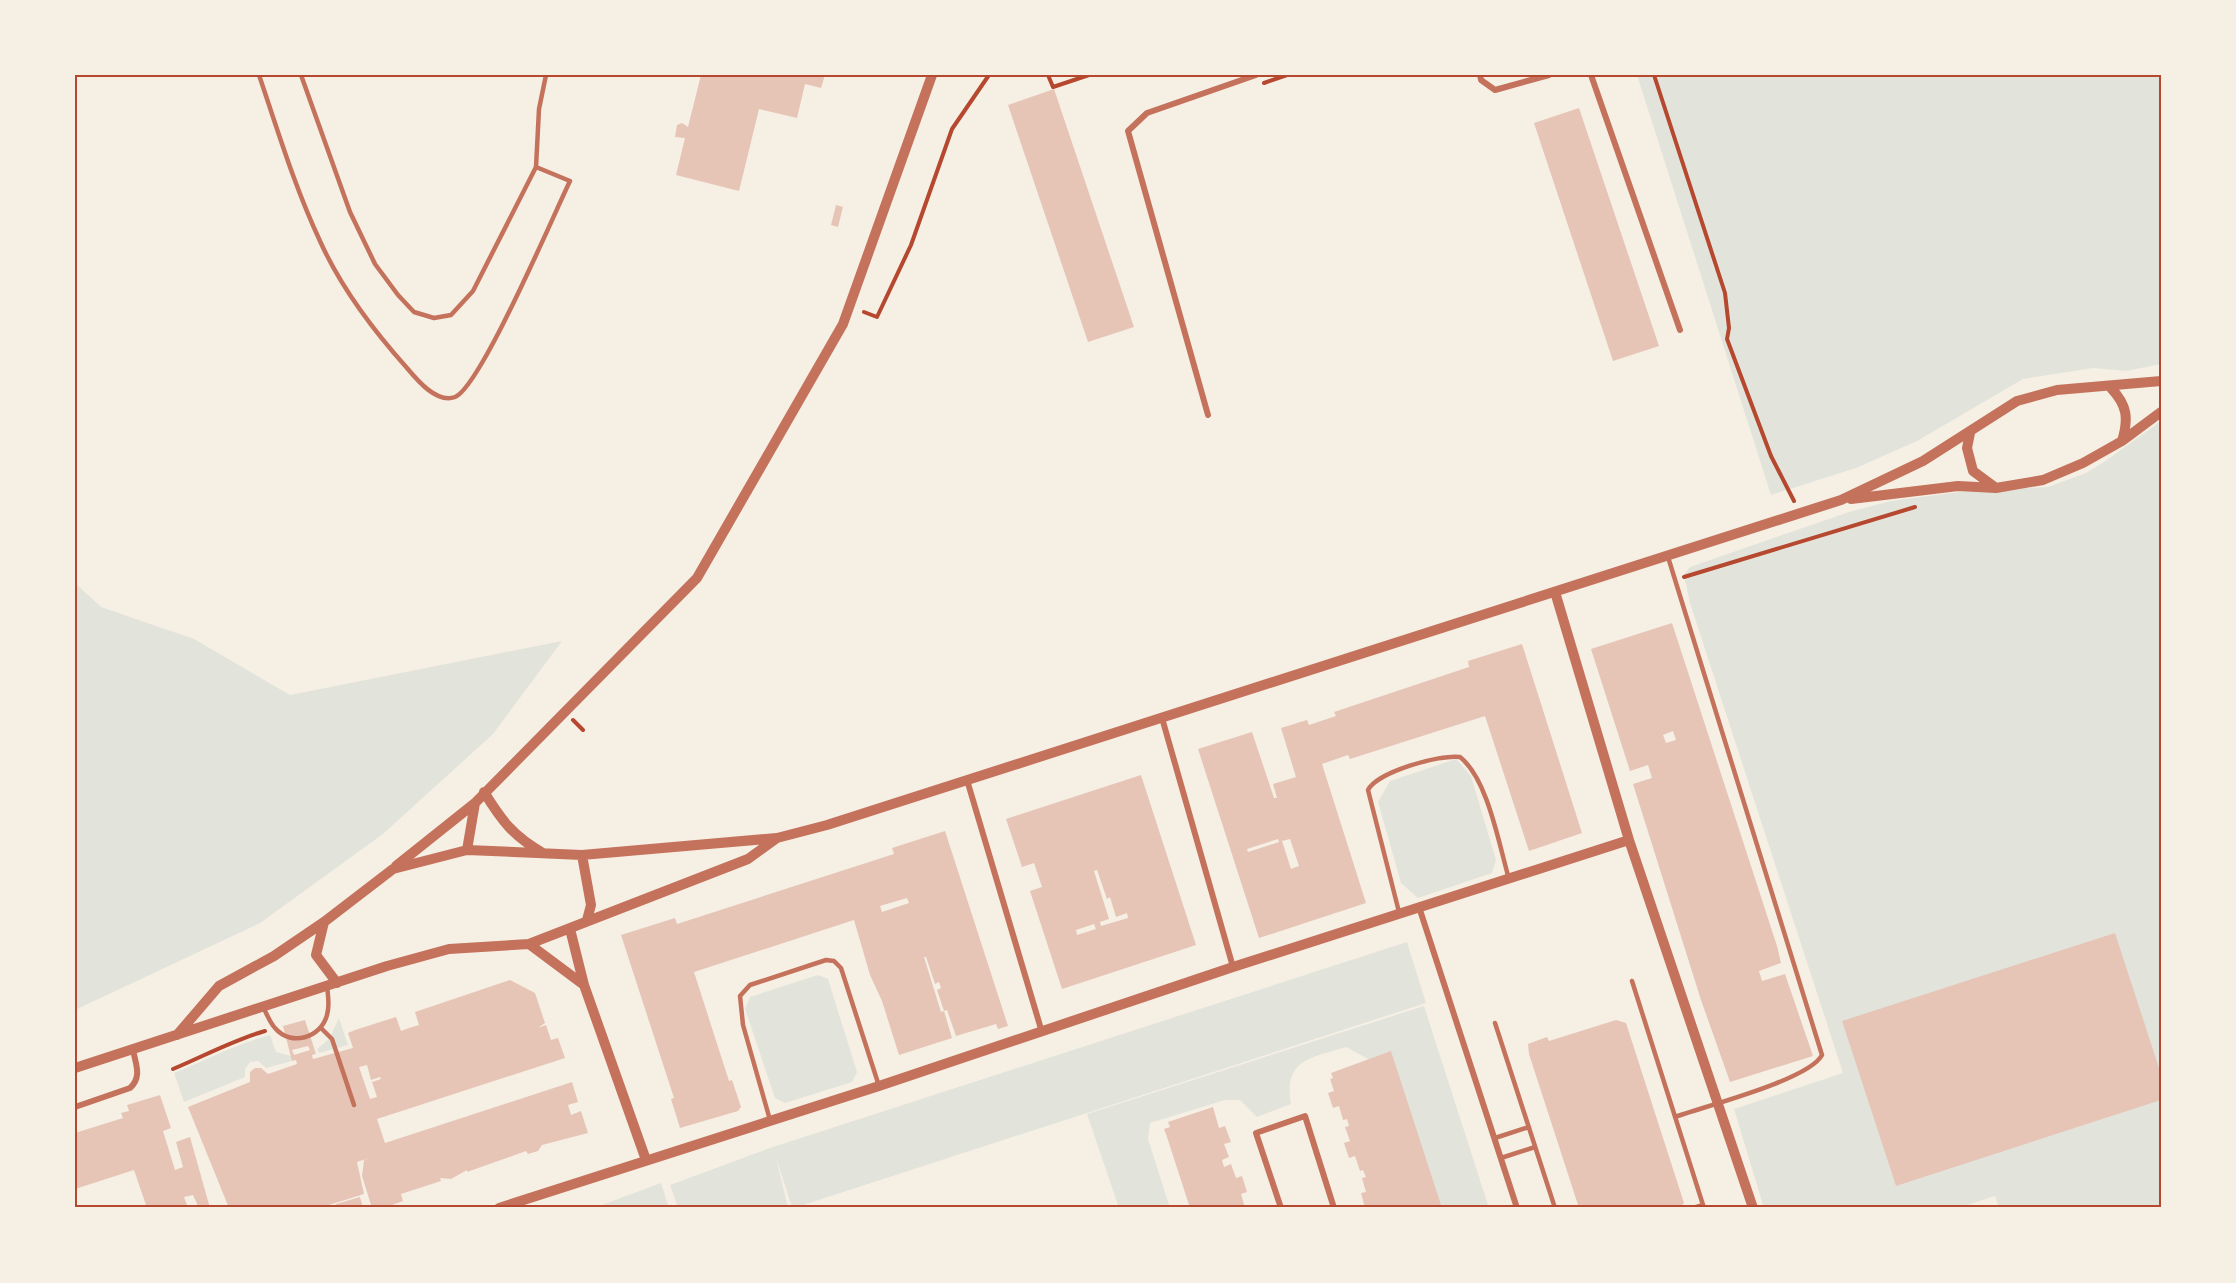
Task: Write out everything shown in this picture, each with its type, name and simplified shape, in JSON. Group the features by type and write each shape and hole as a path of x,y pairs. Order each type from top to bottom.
{"street":[{"path":"177,1035 219,986 274,956 324,922 474,803 697,578 843,324 932,75"},
{"path":"1208,415 1128,131 1147,113 1256,75"},
{"path":"1480,75 1481,80 1495,90 1550,75"},
{"path":"1591,75 1680,330"},
{"path":"393,869 467,850 582,855 777,838 826,825 1841,500 1923,461 2017,401 2057,390 2111,388 2161,381"},
{"path":"2111,388 2124,401 2127,423 2122,441"},
{"path":"1841,500 1958,486 1996,488 2043,480 2083,463 2122,441 2161,412"},
{"path":"1970,433 1967,448 1973,471 1996,488"},
{"path":"1555,592 1629,840 1753,1208"},
{"path":"1162,718 1233,967"},
{"path":"966,779 1041,1029"},
{"path":"484,792 505,825 522,841 546,855"},
{"path":"467,850 474,803"},
{"path":"75,1068 449,949 529,944 748,859 777,838"},
{"path":"499,1208 879,1086 1041,1029 1629,840"},
{"path":"582,855 591,905 587,920"},
{"path":"1419,907 1517,1208"},
{"path":"324,922 316,955 332,985"},
{"path":"570,929 584,985 646,1160"},
{"path":"529,944 584,985"},
{"path":"75,1107 130,1088 136,1083 139,1077 133,1050"},
{"path":"1281,1208 1256,1133 1305,1116 1334,1208"}],"lane":[{"path":"259,75 298,189 320,243 376,333 413,375 439,396 448,398 457,396 479,368 570,181 536,167"},
{"path":"301,75 350,212 375,264 398,296 414,312 434,318 451,315 473,291 536,167 539,109 546,75"},
{"path":"1667,555 1822,1055 1815,1063 1788,1078 1675,1117"},
{"path":"1399,914 1368,790 1380,777 1439,757 1460,758 1473,771 1484,795 1509,879"},
{"path":"770,1120 743,1025 740,996 750,985 826,960 834,961 841,968 879,1086"},
{"path":"1632,981 1704,1206 1693,1208"},
{"path":"263,1007 274,1028 284,1035 295,1039 306,1037 321,1028 327,1017 332,985"},
{"path":"1494,1023 1555,1208"},
{"path":"321,1028 332,1039 354,1105"},
{"path":"1494,1138 1529,1128"},
{"path":"1501,1158 1536,1147"}],"path":[{"path":"864,312 877,317 911,245 952,129 989,75"},
{"path":"1048,75 1053,87 1089,75"},
{"path":"1261,84 1287,75"},
{"path":"1654,75 1725,292 1729,328 1727,339 1771,456 1783,476 1799,513"},
{"path":"1675,580 1927,504"},
{"path":"173,1069 220,1050 235,1040 274,1028"}],"shaded area":[{"path":"1637,75 2161,75 2161,364 2126,371 2093,368 2023,379 1917,441 1856,468 1771,495"},
{"path":"2161,421 2161,1208 1999,1208 1995,1196 1958,1208 1764,1208 1734,1109 1843,1073 1690,603 1684,575 1690,567 1849,512 1891,501 1974,490 2048,487 2086,473"},
{"path":"75,583 101,607 194,639 290,695 562,641 493,734 383,834 260,923 75,1010"},
{"path":"1456,759 1471,776 1496,860 1492,873 1418,898 1401,883 1378,802 1390,781"},
{"path":"1407,942 1426,1003 794,1208 789,1208 792,1207 776,1158 788,1208 678,1208 670,1185 773,1147"},
{"path":"818,975 828,979 857,1072 852,1082 785,1103 775,1098 745,1009 750,997"},
{"path":"1424,1006 1489,1208 1418,1208 1370,1060 1346,1047 1311,1058 1296,1069 1291,1078 1291,1104 1257,1117 1240,1100 1225,1100 1150,1123 1148,1139 1170,1208 1119,1208 1087,1114"},
{"path":"339,1018 348,1045 319,1053 317,1049 329,1039"},
{"path":"270,1035 276,1052 291,1056 292,1061 266,1068 258,1061 250,1062 245,1069 245,1077 184,1102 174,1073"},
{"path":"661,1183 669,1208 594,1208"}],"building":[{"path":"701,75 825,75 821,88 805,84 797,118 759,109 739,191 676,175 685,138 675,137 677,125 682,123 688,127"},
{"path":"1054,89 1134,327 1088,342 1008,105"},
{"path":"1579,108 1659,346 1613,361 1534,123"},
{"path":"836,205 843,207 838,227 831,225"},
{"path":"1672,623 1777,946 1781,963 1759,971 1762,981 1785,974 1813,1056 1730,1082 1701,1000 1633,784 1652,778 1648,765 1630,771 1591,649","holes":["1673,731 1676,740 1666,743 1663,735"]},
{"path":"1522,644 1582,833 1529,851 1485,716 1350,759 1348,755 1322,764 1366,903 1259,938 1198,749 1252,732 1274,798 1277,798 1273,784 1296,777 1281,728 1307,720 1309,725 1336,716 1334,712 1469,667 1468,661","holes":["1278,839 1279,842 1248,852 1247,849","1290,839 1299,866 1291,869 1282,841"]},
{"path":"1141,775 1196,945 1062,989 1030,891 1042,887 1034,863 1022,867 1006,819","holes":["1097,870 1107,899 1110,897 1116,917 1127,913 1128,918 1101,926 1100,922 1109,919 1094,871","1094,924 1096,929 1077,935 1076,930"]},
{"path":"945,831 1008,1026 998,1029 996,1024 956,1036 947,1010 944,1011 952,1038 899,1055 882,1001 870,975 854,920 694,972 729,1081 732,1080 741,1107 738,1111 680,1128 671,1099 674,1098 621,935 675,918 677,924 894,854 892,848","holes":["907,898 909,903 882,912 880,906","924,957 926,957 935,984 939,982 941,988 937,990 944,1011 941,1012"]},
{"path":"2115,933 2161,1074 2161,1100 1896,1186 1842,1021"},
{"path":"510,980 535,993 545,1023 538,1028 546,1025 551,1040 558,1038 565,1058 377,1119 385,1143 572,1082 578,1102 568,1105 571,1115 581,1111 588,1133 542,1145 538,1151 528,1154 526,1151 467,1172 467,1170 451,1179 440,1178 441,1181 401,1194 403,1201 384,1208 372,1208 362,1176 364,1160 372,1157 357,1162 364,1194 329,1205 330,1208 229,1208 188,1107 250,1082 250,1072 255,1068 261,1068 268,1074 297,1064 296,1060 292,1061 283,1026 305,1020 316,1054 312,1055 313,1059 353,1048 348,1033 355,1030 396,1017 401,1031 419,1025 415,1012","holes":["308,1046 310,1050 294,1055 292,1050","367,1065 371,1080 380,1077 381,1079 372,1082 377,1097 370,1099 359,1067"]},
{"path":"1616,1020 1626,1023 1684,1203 1680,1208 1579,1208 1529,1054 1528,1044 1547,1037 1549,1041"},
{"path":"1391,1051 1442,1208 1365,1208 1361,1193 1366,1192 1362,1178 1366,1177 1363,1170 1360,1171 1355,1156 1349,1158 1344,1143 1350,1141 1345,1127 1349,1126 1347,1119 1343,1120 1339,1106 1333,1108 1328,1093 1334,1091 1330,1079 1333,1078 1331,1073"},
{"path":"160,1095 171,1128 163,1131 175,1170 183,1167 176,1142 190,1137 210,1208 199,1208 193,1195 184,1197 188,1208 147,1208 134,1170 75,1189 75,1133 123,1118 121,1113 129,1111 127,1105"},
{"path":"1213,1107 1219,1128 1225,1126 1231,1142 1224,1144 1229,1157 1222,1160 1224,1167 1231,1164 1236,1178 1242,1176 1247,1192 1241,1194 1245,1208 1190,1208 1164,1129 1170,1127 1168,1122"},
{"path":"360,1197 363,1208 337,1208 336,1204"}]}
